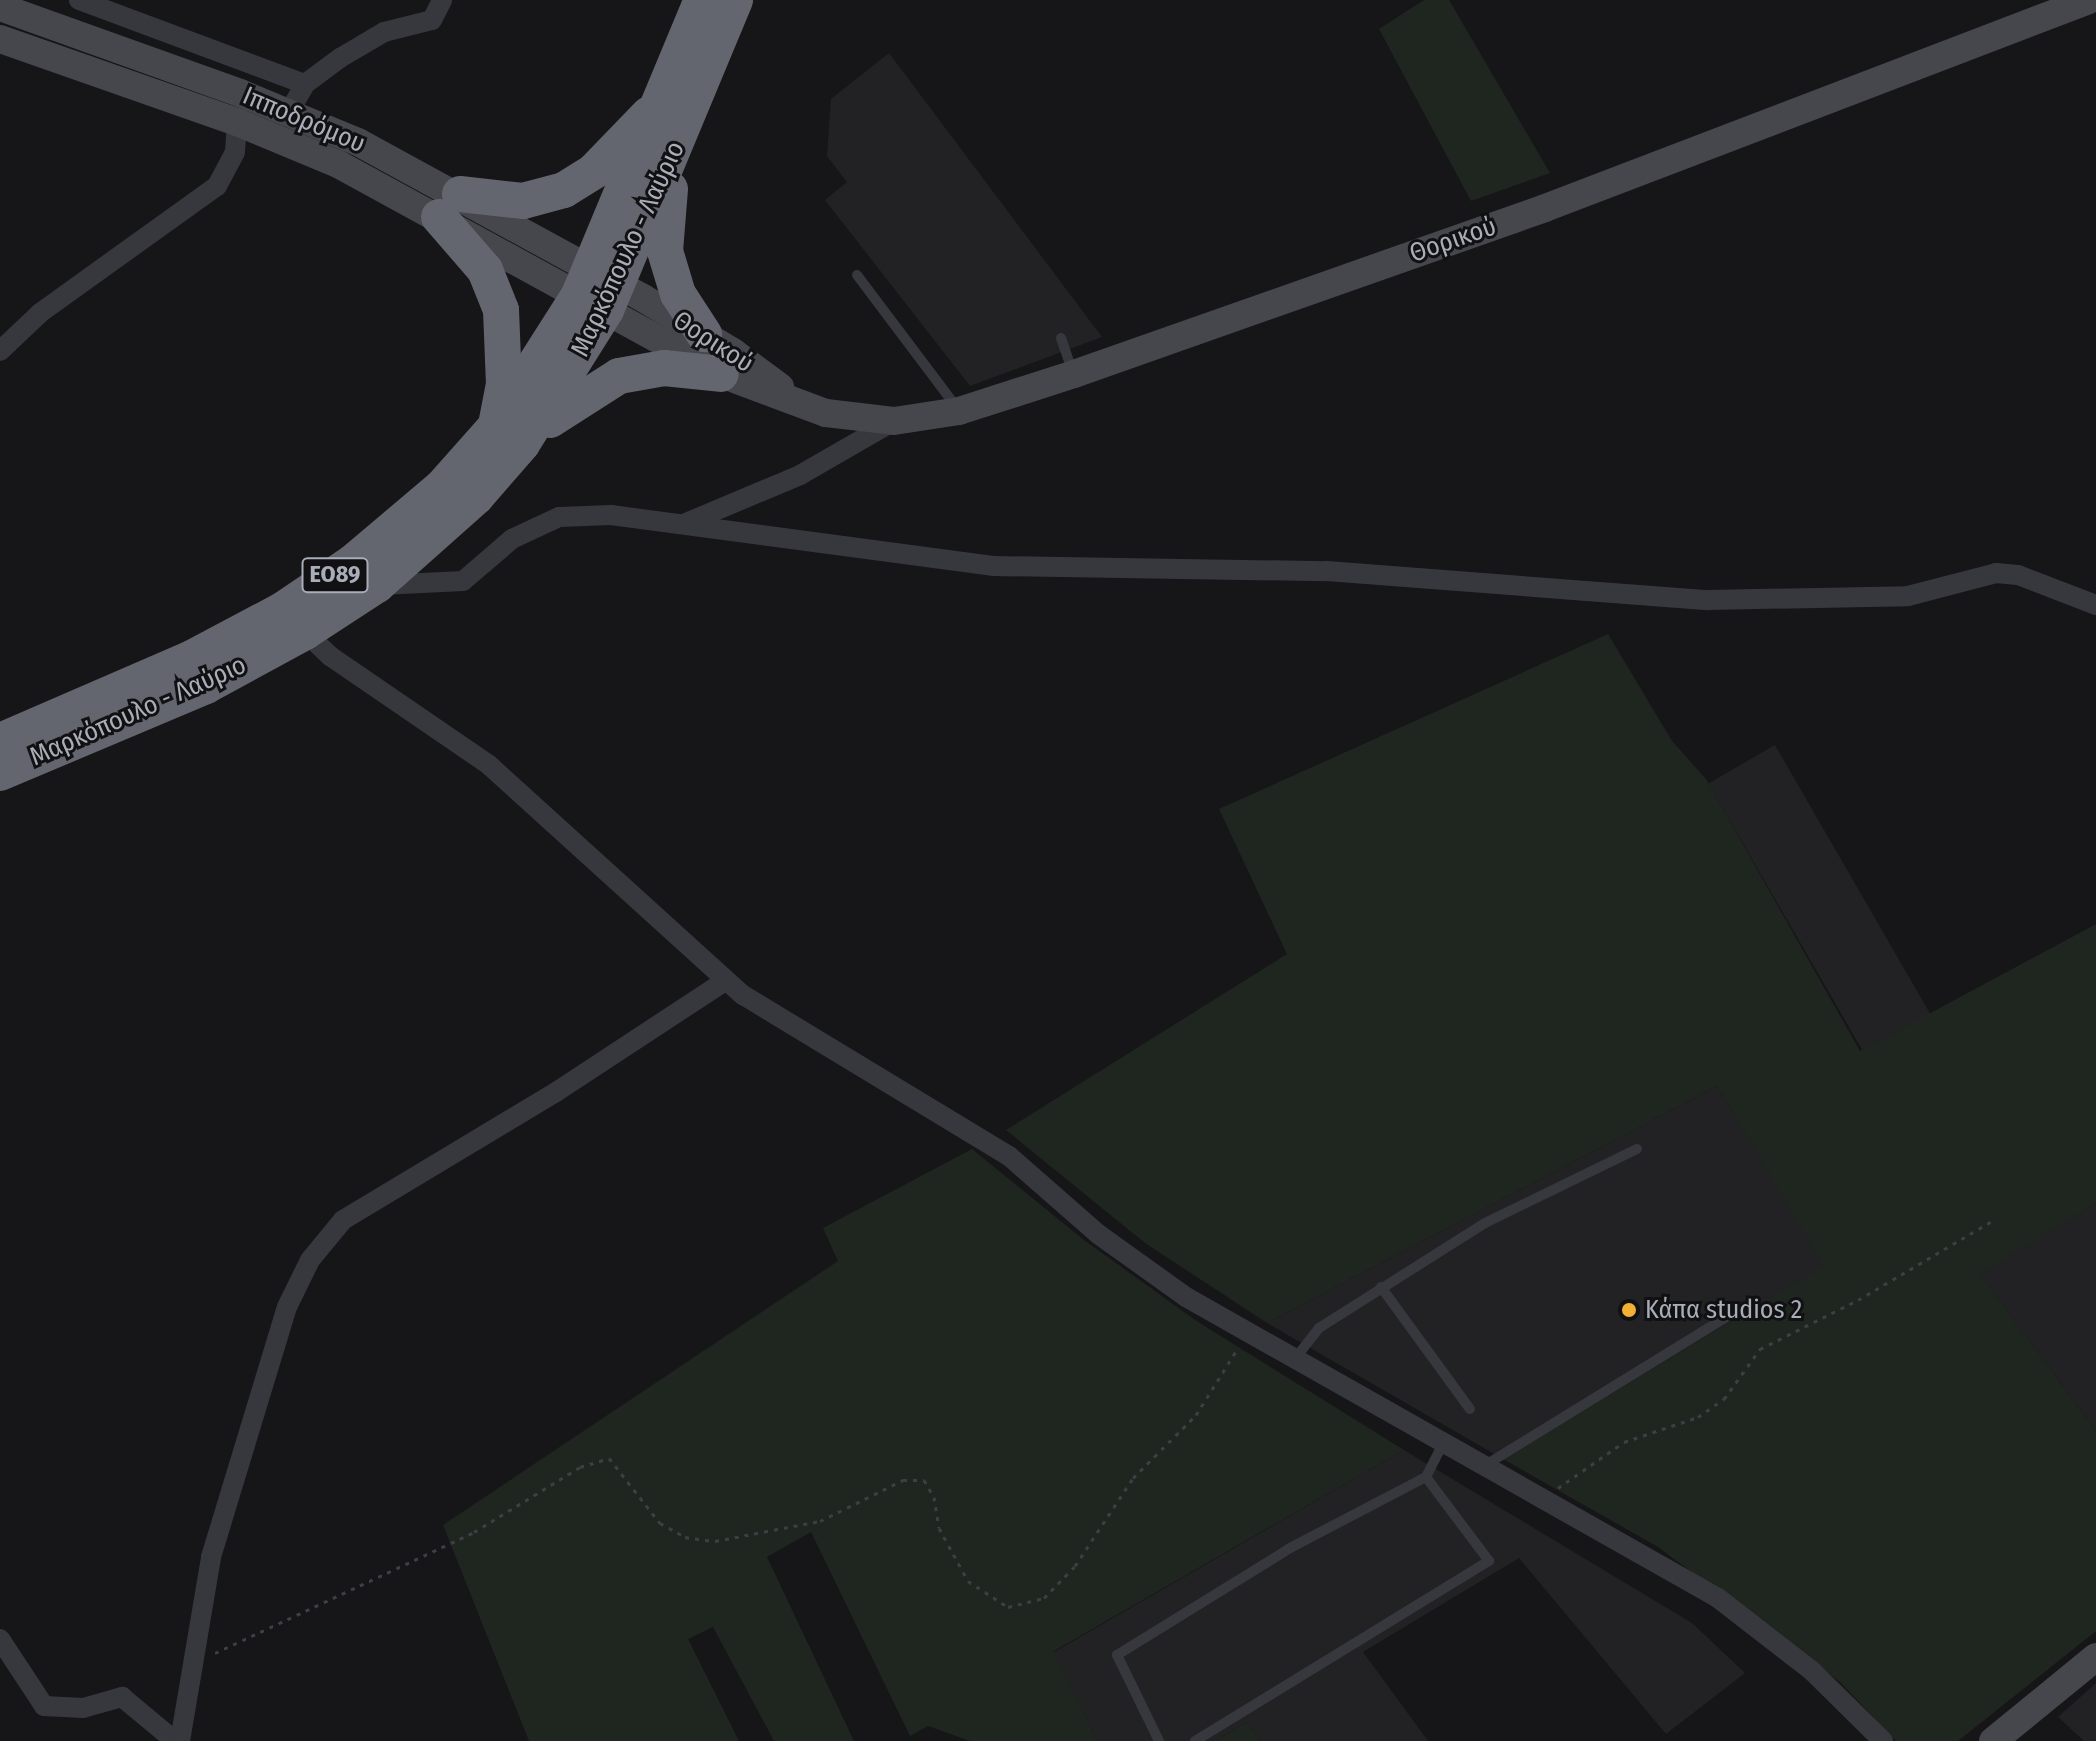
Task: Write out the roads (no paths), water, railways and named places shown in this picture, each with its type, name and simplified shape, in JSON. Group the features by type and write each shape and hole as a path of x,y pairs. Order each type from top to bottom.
{"highway":[{"name":"Μαρκόπουλο - Λαύριο","path":"599,289 664,98 702,0"},
{"name":"Μαρκόπουλο - Λαύριο","path":"0,773 206,686 305,632 377,585 476,497 675,154 735,0"},
{"path":"664,98 594,171 564,190 523,201 450,206 485,270 501,310 509,436 619,376 664,368 721,374"},
{"path":"675,154 665,251 678,294 704,334"},
{"name":"Μαρκόπουλο - Λαύριο","path":"0,741 192,658 284,609 411,516 509,436"}],"main road":[{"name":"Θορικού","path":"599,289 721,374 805,406 852,419 894,421 959,411 1074,374 1545,208 2089,0"},
{"name":"Ιπποδρόμου","path":"0,7 289,112 599,289"},
{"name":"Ιπποδρόμου","path":"0,39 237,122 450,206"},
{"name":"Θορικού","path":"599,289 704,334 805,406"},
{"path":"1993,1741 2096,1657"}],"street":[{"path":"79,0 305,84"},
{"path":"289,112 305,84 384,32 432,20 442,0"},
{"path":"0,351 40,313 217,186 235,152 237,122"},
{"path":"685,523 800,475 894,421"},
{"path":"377,585 463,581 512,539 559,517 611,515 993,566 1327,571 1708,600 1908,596 1996,573 2018,575 2096,605"},
{"path":"305,632 330,656 489,765 725,981 1009,1156 1098,1234 1186,1297 1442,1446 1718,1598 1812,1671 1883,1741"},
{"path":"0,1639 44,1706 83,1708 122,1697 178,1741 198,1662 211,1557 287,1307 310,1260 343,1220 556,1092 725,981"}],"lane":[{"path":"857,275 959,411"},
{"path":"1061,338 1074,374"},
{"path":"1294,1360 1319,1328 1485,1223 1637,1149"},
{"path":"1381,1287 1470,1409"},
{"path":"1482,1468 1734,1312"},
{"path":"1159,1741 1117,1655 1290,1548 1426,1477 1442,1446"},
{"path":"1195,1741 1489,1561 1426,1477"}],"place":[{"name":"Κάπα studios 2","path":"1629,1310"}]}
